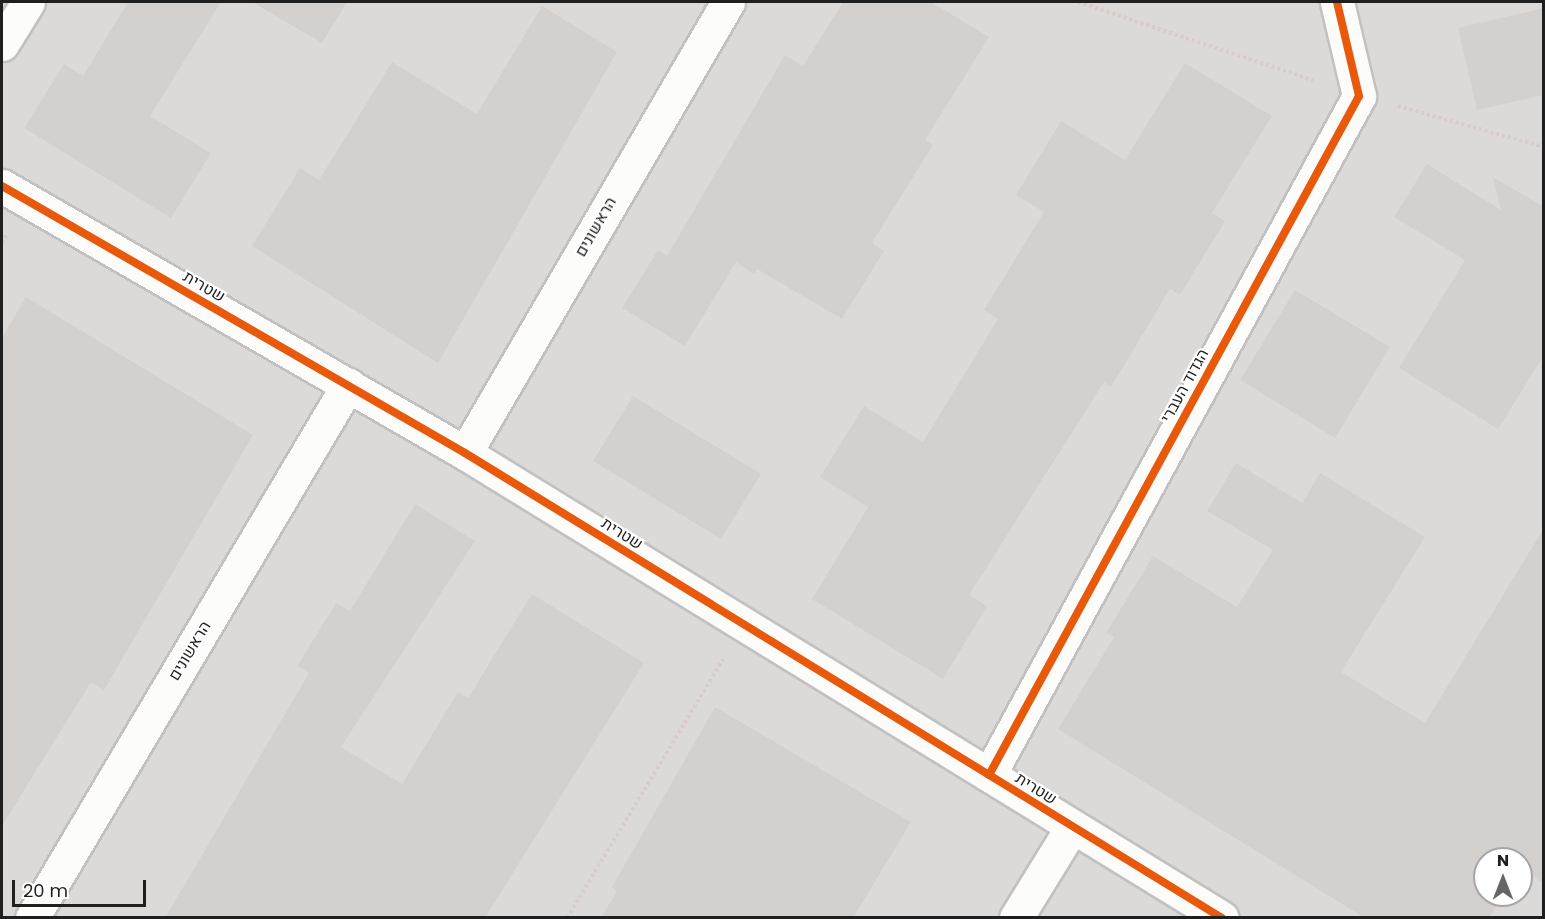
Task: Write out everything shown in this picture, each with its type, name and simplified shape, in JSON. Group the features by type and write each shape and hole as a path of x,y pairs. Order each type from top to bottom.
{"street":[{"path":"2,44 28,2"},
{"name":"הראשונים","path":"465,453 728,2"},
{"path":"1337,2 1359,96"},
{"name":"הגדוד העברי","path":"989,775 1359,96"},
{"name":"שטרית","path":"2,186 465,453 1222,918"},
{"name":"הראשונים","path":"32,918 348,385"},
{"path":"1016,918 1072,827"}],"path":[{"path":"1078,2 1359,96 1544,147"},
{"path":"567,918 743,624"}],"shaded area":[{"path":"2,2 1543,2 1543,917 2,918"}],"building":[{"path":"128,2 221,2 150,116 211,153 171,218 24,128 64,64 83,76"},
{"path":"252,2 347,2 322,43"},
{"path":"843,2 931,2 989,37 925,140 933,145 872,243 884,251 842,319 757,269 754,274 736,262 685,346 622,308 658,250 667,256 785,55 803,66"},
{"path":"542,6 617,52 438,363 252,246 300,168 319,180 392,62 477,114"},
{"path":"1544,8 1544,95 1477,110 1458,28"},
{"path":"1185,63 1272,116 1212,213 1225,221 1180,295 1170,289 1111,387 1104,382 969,595 987,606 943,679 812,599 868,507 820,477 864,406 923,442 998,319 984,310 1044,212 1016,195 1061,121 1125,160"},
{"path":"1427,164 1501,210 1493,177 1544,207 1544,355 1498,429 1399,368 1465,260 1394,217"},
{"path":"1295,290 1390,347 1335,438 1240,380"},
{"path":"26,297 253,435 104,690 91,682 2,826 2,338"},
{"path":"633,396 761,474 721,539 593,461"},
{"path":"1236,463 1302,503 1320,473 1425,537 1341,672 1425,723 1544,528 1544,883 1533,877 1533,847 1473,847 1473,907 1496,907 1489,918 1365,918 1058,729 1114,637 1106,633 1153,556 1237,607 1273,550 1207,511"},
{"path":"415,504 475,541 341,747 402,784 458,692 468,698 532,594 644,663 485,918 165,918 309,673 297,666 336,603 350,611"},
{"path":"715,707 911,822 853,918 601,918 617,891 612,887"}],"cycle path":[{"path":"989,775 1359,96 1337,2"},
{"path":"2,186 465,453 1222,918"}]}
